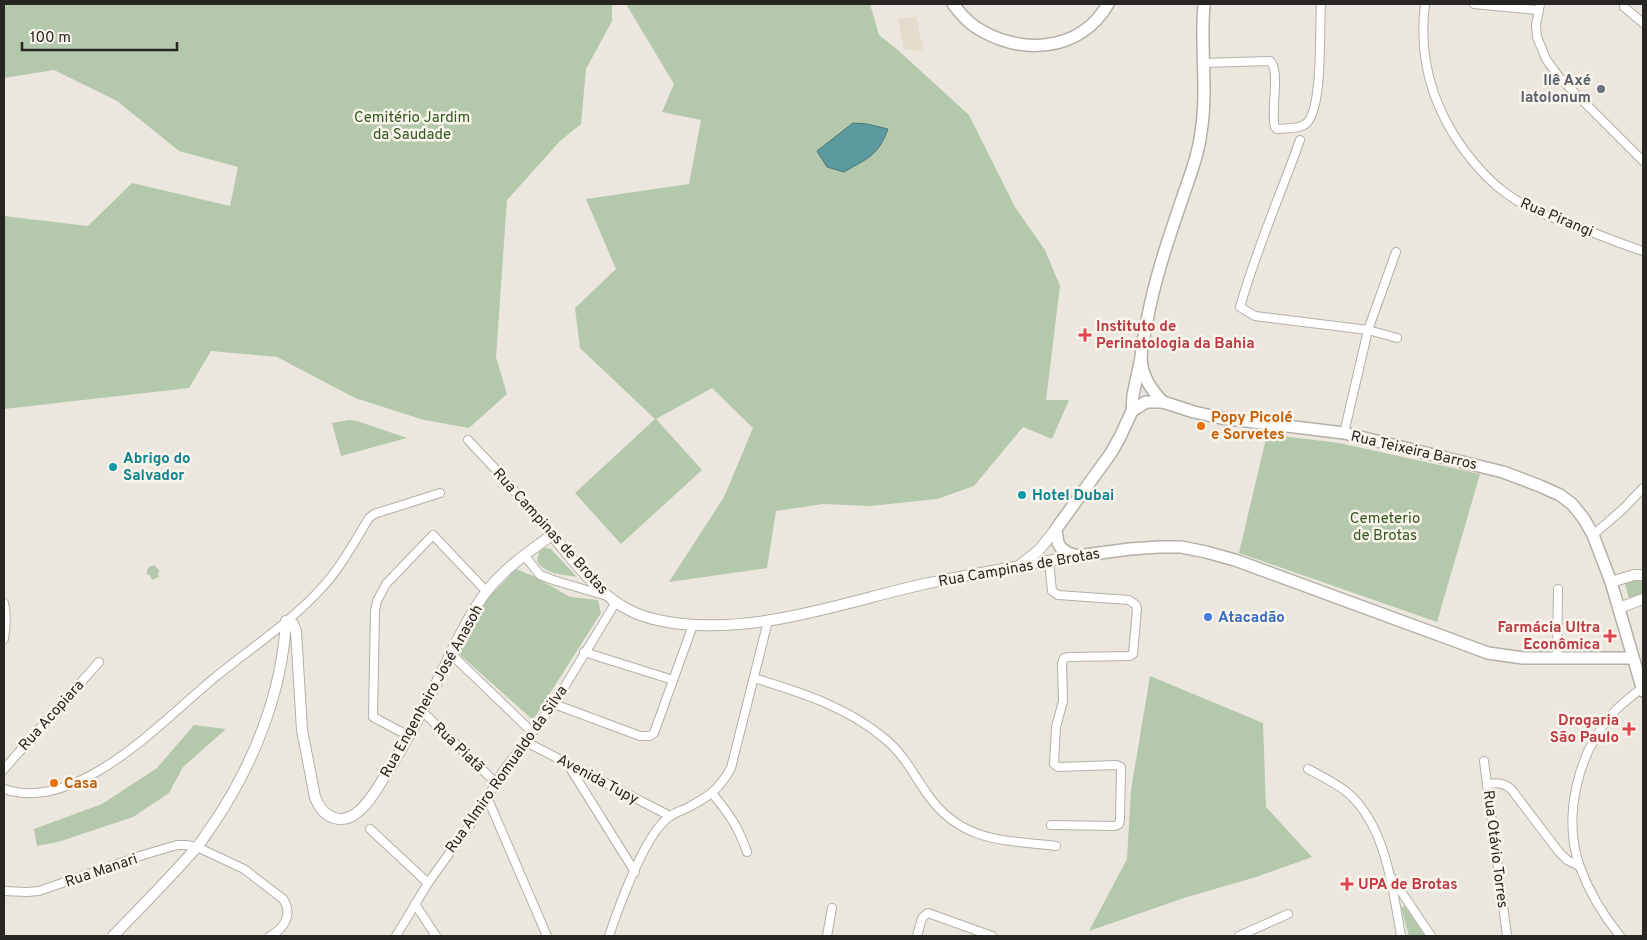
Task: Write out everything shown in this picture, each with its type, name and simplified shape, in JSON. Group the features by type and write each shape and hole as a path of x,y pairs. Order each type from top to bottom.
{"main road":[{"path":"953,4 973,26 991,35 1028,46 1059,43 1073,38 1088,29 1100,17 1108,4"},
{"path":"1077,556 1061,548 1058,543 1056,529 1111,453 1132,411 1133,395 1150,308 1171,232 1197,154 1203,114 1202,27 1204,4"},
{"path":"1141,358 1146,381 1163,402"},
{"name":"Rua Teixeira Barros","path":"1132,411 1146,402 1163,402 1221,418 1344,433 1503,472 1560,495 1572,504 1584,519 1593,535 1611,582 1643,690"},
{"name":"Rua Campinas de Brotas","path":"1077,556 1130,549 1181,547 1235,560 1470,647 1511,658 1633,658"}],"street":[{"path":"1202,62 1270,60 1274,68 1273,118 1275,127 1277,129 1305,125 1311,120 1315,103 1320,56 1321,4"},
{"name":"Rua Pirangi","path":"1425,4 1423,38 1431,86 1442,115 1455,138 1473,162 1507,194 1526,205 1552,217 1643,251"},
{"path":"1474,4 1539,7 1536,25 1537,37 1546,59 1559,77 1643,162"},
{"path":"1624,7 1643,23"},
{"path":"1300,140 1286,181 1252,264 1240,307 1255,316 1368,330 1397,338"},
{"path":"1344,433 1368,330 1396,252"},
{"name":"Rua Campinas de Brotas","path":"468,440 592,581 612,599 630,611 642,616 674,623 693,625 740,624 768,621 926,584 1077,556"},
{"path":"1593,535 1643,488"},
{"path":"4,789 31,794 61,788 90,776 116,761 316,595 332,577 369,518 374,514 440,493"},
{"path":"1017,567 1039,550 1056,529"},
{"path":"409,736 374,717 375,611 381,592 394,575 433,535 487,592"},
{"name":"Rua Engenheiro José Anasoh","path":"286,621 292,624 296,631 301,716 315,798 318,807 331,818 349,817 358,812 371,797 409,736 473,612 487,592 512,564 552,535"},
{"path":"524,555 540,575 556,582 612,599"},
{"path":"1049,561 1052,591 1054,594 1129,600 1136,605 1137,609 1133,654 1130,656 1064,658 1062,663 1063,700 1054,738 1053,759 1054,764 1058,766 1117,765 1121,767 1119,824 1115,826 1051,825"},
{"path":"1611,582 1634,575 1643,575"},
{"path":"1557,659 1558,589"},
{"name":"Rua Almiro Romualdo da Silva","path":"396,936 428,884 479,812 496,782 554,704 612,599"},
{"path":"1618,608 1643,599"},
{"path":"4,603 6,622 4,639"},
{"path":"113,936 197,846 239,783 259,740 279,674 286,621"},
{"path":"609,936 635,872 653,835 670,816 712,793 724,782 731,768 768,621"},
{"path":"554,704 640,736 645,737 654,733 693,625"},
{"path":"584,652 673,680"},
{"path":"451,654 532,732"},
{"name":"Rua Acopiara","path":"4,769 99,662"},
{"path":"754,678 818,699 868,725 900,751 928,796 957,825 970,832 988,837 1056,846"},
{"path":"1620,936 1598,904 1580,866 1575,848 1573,811 1576,789 1590,747 1609,719 1626,700 1643,690"},
{"name":"Rua Piatã","path":"422,711 496,782"},
{"name":"Avenida Tupy","path":"526,742 670,816"},
{"path":"566,761 635,872"},
{"name":"Rua Otávio Torres","path":"1484,761 1507,936"},
{"path":"1308,769 1348,793 1363,810 1383,852 1389,872 1401,936"},
{"path":"1487,784 1500,783 1511,789 1566,860 1580,866"},
{"path":"712,793 741,832 747,852"},
{"path":"487,797 547,936"},
{"path":"370,829 428,884"},
{"name":"Rua Manari","path":"4,891 39,891 177,845 197,846"},
{"path":"197,846 244,868 283,898 287,905 287,920 277,932 270,936"},
{"path":"1389,872 1408,904 1431,936"},
{"path":"415,904 436,936"},
{"path":"827,936 832,908"},
{"path":"917,936 922,918 928,914 992,936"},
{"path":"1239,936 1288,914"}],"shaded area":[{"path":"916,17 924,52 904,49 898,19"}],"green space":[{"name":"Cemitério Jardim da Saudade","path":"4,4 612,4 612,21 586,69 581,124 560,141 507,200 496,357 507,394 469,428 424,420 355,398 277,357 211,351 189,388 4,409 4,216 88,226 132,183 230,206 238,167 179,151 117,101 54,70 4,78"},
{"path":"626,4 870,4 879,35 969,115 1015,207 1045,250 1060,286 1046,400 1069,400 1052,439 1023,427 974,486 937,499 870,506 823,504 776,511 767,568 669,582 724,497 753,428 712,388 656,419 702,470 621,544 575,493 655,419 580,348 575,308 616,269 586,199 689,184 701,120 662,112 674,84"},
{"path":"349,420 407,438 341,456 332,423"},
{"name":"Cemeterio de Brotas","path":"1267,434 1339,443 1480,474 1437,622 1239,553"},
{"path":"544,548 551,549 577,577 555,573 541,566 537,561 539,552"},
{"path":"154,565 160,571 158,573 159,577 152,580 150,575 147,575 147,570"},
{"path":"516,569 533,576 570,597 598,600 601,613 533,720 458,653 486,600"},
{"path":"1642,578 1643,594 1629,599 1625,583"},
{"path":"1150,676 1263,723 1266,807 1312,857 1089,931 1127,859 1131,790"},
{"path":"194,725 226,729 183,767 169,793 133,817 58,842 37,846 34,829 102,804 157,768"},
{"path":"1405,906 1425,936 1409,936 1401,907"}],"water":[{"path":"853,123 888,129 876,151 866,159 844,172 827,167 817,151"}],"place":[{"name":"Ilê Axé Iatolonum","path":"1601,89"},
{"name":"Instituto de Perinatologia da Bahia","path":"1085,335"},
{"name":"Popy Picolé e Sorvetes","path":"1201,426"},
{"name":"Abrigo do Salvador","path":"113,467"},
{"name":"Hotel Dubai","path":"1022,495"},
{"name":"Atacadão","path":"1208,617"},
{"name":"Farmácia Ultra Econômica","path":"1610,636"},
{"name":"Drogaria São Paulo","path":"1629,729"},
{"name":"Casa","path":"54,783"},
{"name":"UPA de Brotas","path":"1347,884"}]}
